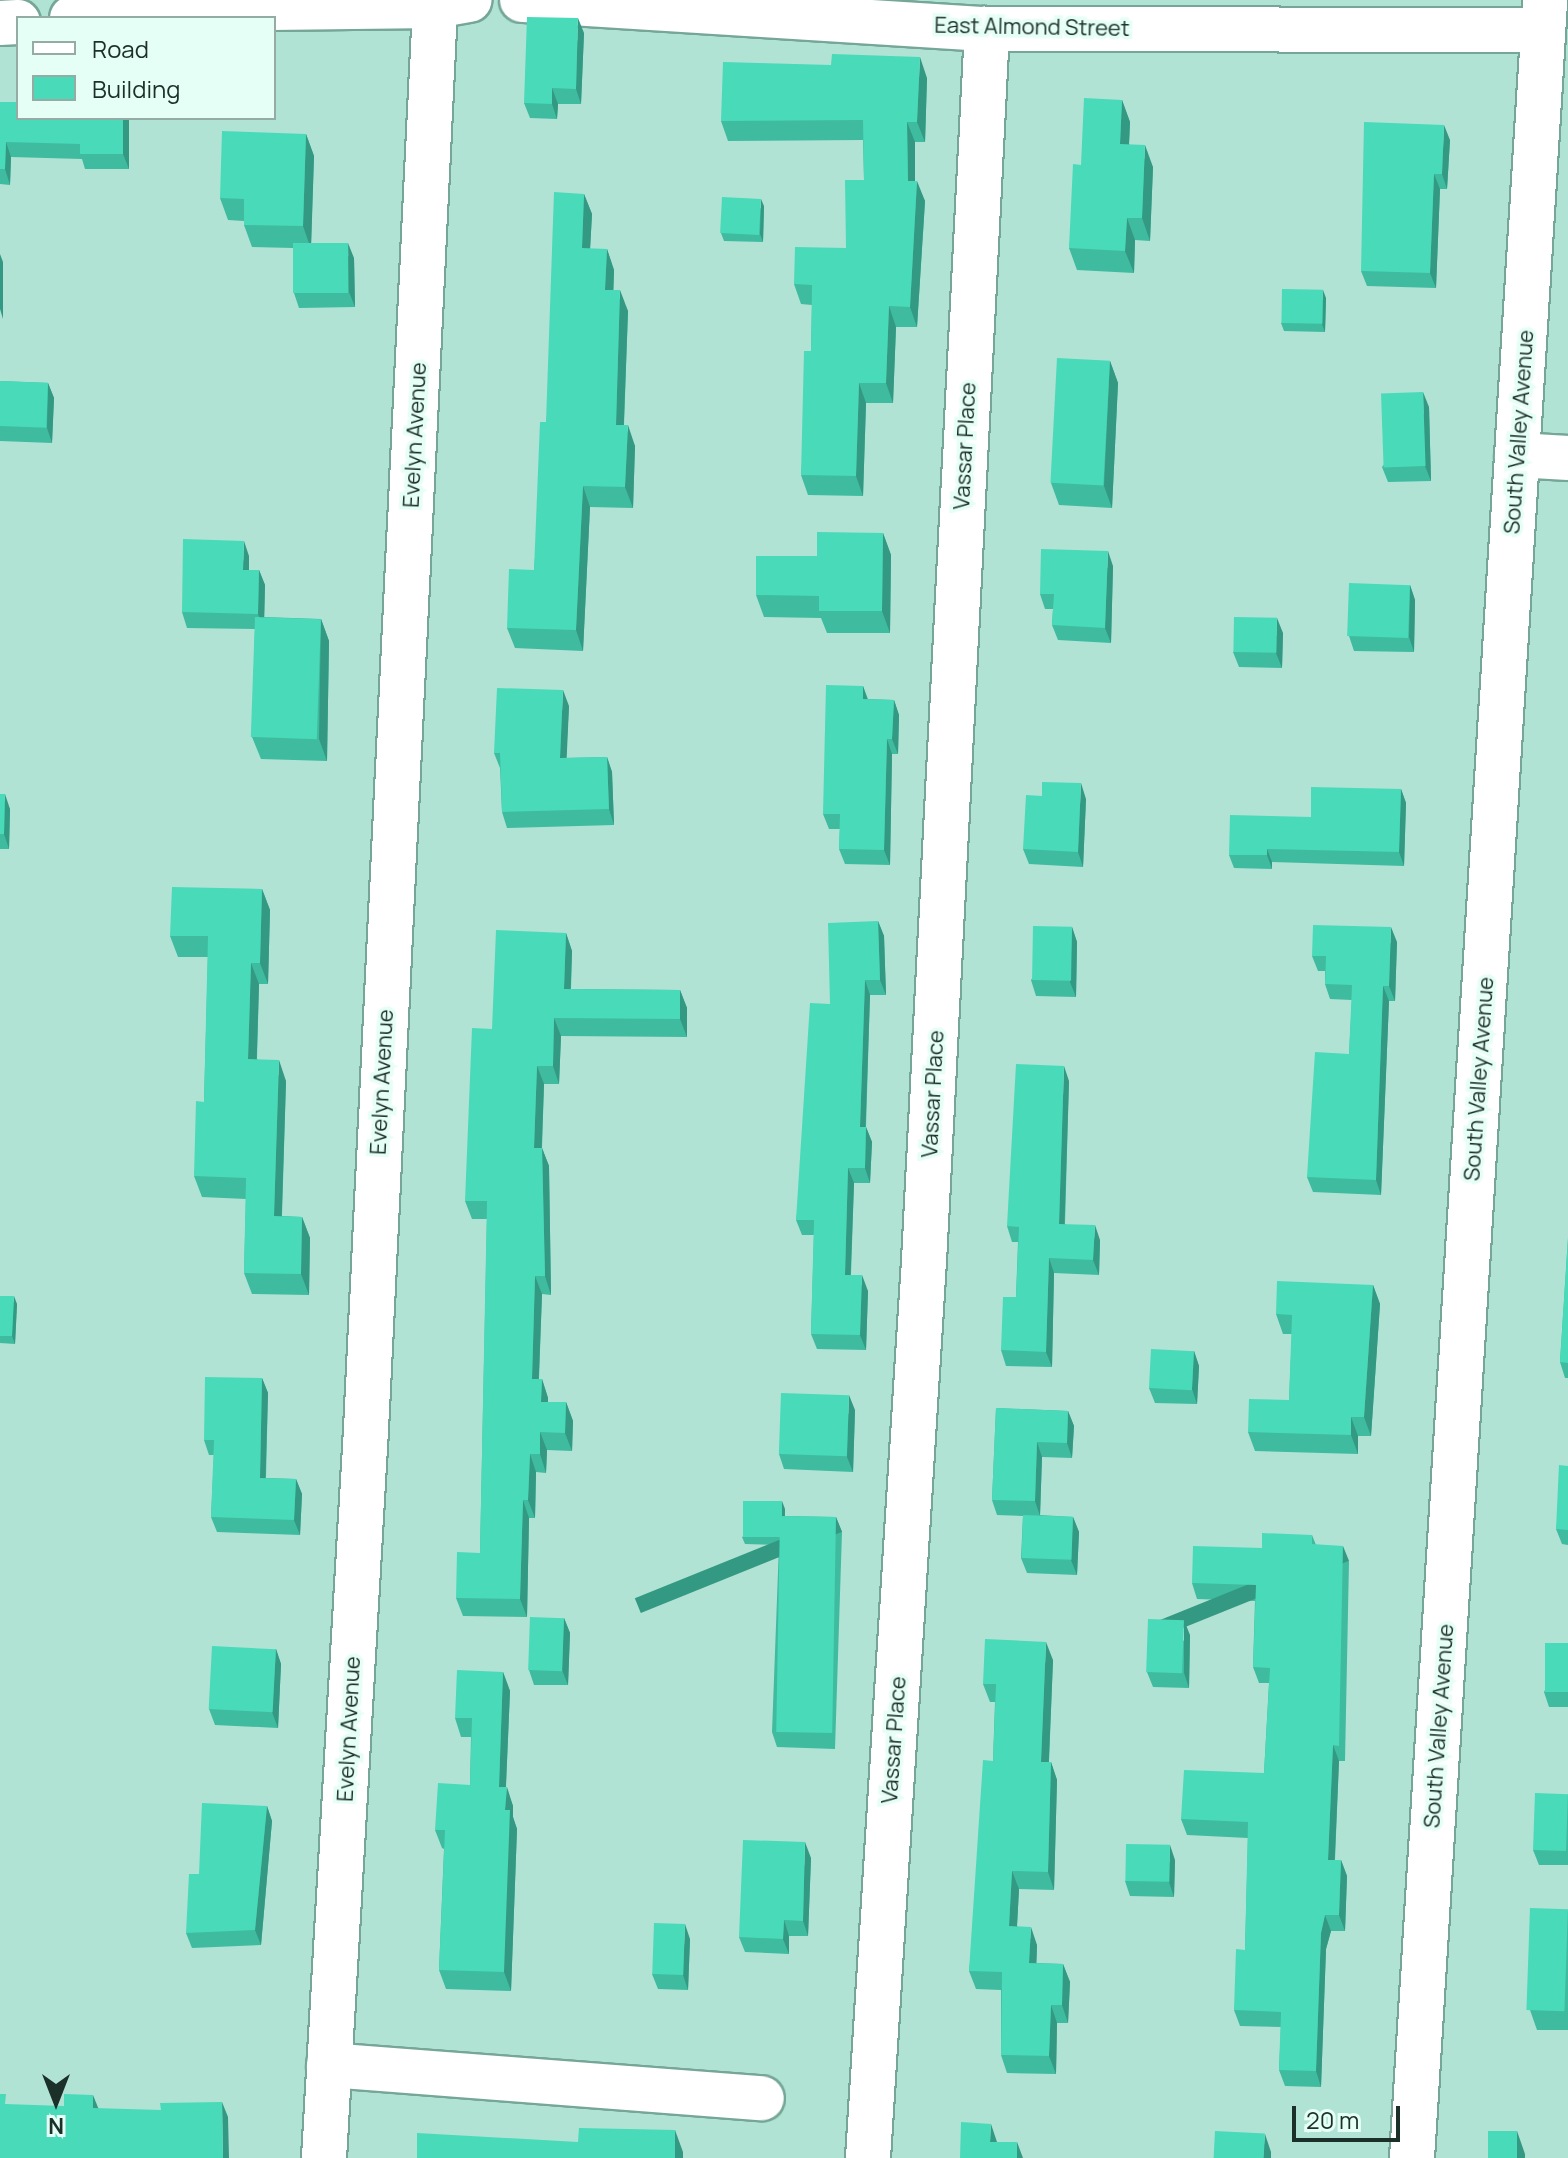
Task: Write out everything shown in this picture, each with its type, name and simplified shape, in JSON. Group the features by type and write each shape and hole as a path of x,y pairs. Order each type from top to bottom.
{"street":[{"name":"East Almond Street","path":"522,0 987,29 1544,15"},
{"path":"98,16 189,9 452,3"},
{"name":"Evelyn Avenue","path":"324,2158 452,3"},
{"name":"South Valley Avenue","path":"1412,2158 1544,15"},
{"name":"Vassar Place","path":"868,2158 924,1261 987,29"},
{"path":"1517,455 1568,458"},
{"path":"329,2065 762,2098"}],"building":[{"path":"527,17 578,18 576,89 552,88 552,104 524,103"},
{"path":"832,54 920,57 917,122 907,122 908,181 917,181 910,307 889,306 886,383 859,383 856,476 801,475 804,351 811,351 812,285 794,284 795,247 846,248 845,180 864,180 863,120 721,121 723,62 831,65"},
{"path":"1084,98 1122,100 1120,144 1145,145 1142,218 1127,218 1125,251 1069,248 1073,164 1081,165"},
{"path":"0,102 16,102 16,120 123,120 123,154 80,154 80,144 6,142 5,169 0,169"},
{"path":"1364,122 1444,125 1442,174 1434,174 1430,273 1361,271"},
{"path":"222,131 306,134 303,226 244,225 244,199 220,198"},
{"path":"554,192 584,194 582,248 607,249 605,290 620,290 616,425 628,425 625,487 583,486 576,630 507,628 509,569 534,570 540,422 546,422"},
{"path":"722,197 761,199 759,235 720,233"},
{"path":"293,243 348,243 348,293 293,293"},
{"path":"1282,289 1323,290 1322,324 1281,323"},
{"path":"1057,358 1110,361 1103,486 1050,483"},
{"path":"0,381 48,383 46,428 0,426"},
{"path":"1423,392 1426,466 1384,467 1381,393"},
{"path":"817,532 883,533 882,611 819,611 819,596 756,595 756,556 817,556"},
{"path":"183,539 244,541 243,570 259,570 258,614 182,612"},
{"path":"1041,549 1108,551 1105,628 1052,625 1054,594 1040,594"},
{"path":"1349,583 1410,585 1408,638 1347,636"},
{"path":"255,617 321,619 317,739 251,737"},
{"path":"1234,617 1277,618 1276,653 1233,652"},
{"path":"826,685 863,686 863,699 894,700 892,739 887,739 884,850 839,849 840,814 823,814"},
{"path":"497,688 563,690 560,758 607,757 609,809 502,812 500,753 494,753"},
{"path":"1042,782 1081,783 1078,852 1023,849 1026,795 1042,796"},
{"path":"1311,787 1401,789 1399,852 1267,849 1267,855 1229,855 1230,815 1311,817"},
{"path":"0,794 5,794 4,834 0,834"},
{"path":"172,887 262,889 260,963 251,963 248,1059 279,1060 274,1216 302,1217 301,1274 244,1273 246,1178 194,1176 196,1101 204,1102 208,936 170,936"},
{"path":"878,921 880,980 865,980 860,1127 866,1127 865,1168 848,1168 845,1275 862,1275 860,1335 811,1334 814,1220 796,1220 810,1003 830,1004 828,923"},
{"path":"1313,925 1391,927 1389,986 1383,986 1376,1180 1307,1177 1315,1052 1349,1054 1352,985 1325,984 1326,956 1312,956"},
{"path":"1033,926 1072,927 1071,981 1032,980"},
{"path":"496,930 566,933 564,989 680,990 680,1019 554,1018 553,1066 537,1066 534,1148 542,1148 545,1276 535,1276 532,1379 542,1379 541,1402 566,1402 565,1433 540,1432 540,1454 530,1454 528,1500 523,1500 520,1599 456,1598 457,1552 480,1553 487,1201 465,1201 472,1028 492,1029"},
{"path":"1016,1064 1064,1066 1059,1224 1095,1225 1093,1260 1049,1258 1046,1352 1001,1350 1003,1297 1016,1297 1019,1227 1007,1226"},
{"path":"1568,1238 1568,1363 1560,1362"},
{"path":"1277,1281 1373,1285 1364,1417 1351,1417 1351,1435 1248,1432 1249,1399 1289,1400 1292,1315 1276,1314"},
{"path":"0,1296 14,1296 12,1336 0,1336"},
{"path":"1151,1349 1194,1351 1192,1390 1149,1388"},
{"path":"205,1377 262,1378 260,1478 296,1479 294,1520 211,1517 214,1440 204,1440"},
{"path":"781,1393 849,1395 847,1456 779,1454"},
{"path":"996,1408 1068,1411 1067,1443 1037,1442 1035,1501 992,1500"},
{"path":"1559,1465 1568,1466 1568,1530 1556,1529"},
{"path":"743,1501 782,1501 782,1537 743,1537"},
{"path":"1023,1515 1073,1517 1071,1560 1021,1558"},
{"path":"780,1516 836,1517 832,1733 776,1732"},
{"path":"1262,1533 1312,1535 1312,1544 1343,1546 1339,1746 1333,1745 1328,1860 1341,1860 1339,1915 1325,1915 1321,1933 1316,2071 1279,2070 1281,2012 1234,2010 1236,1949 1245,1950 1248,1822 1181,1819 1184,1770 1264,1773 1270,1668 1253,1667 1256,1585 1192,1583 1193,1546 1262,1548"},
{"path":"530,1617 564,1618 562,1671 528,1670"},
{"path":"1148,1619 1184,1620 1182,1673 1146,1672"},
{"path":"985,1639 1046,1642 1041,1762 1051,1762 1048,1872 1012,1871 1009,1926 1031,1927 1029,1963 1063,1964 1062,2005 1051,2005 1049,2056 1001,2055 1002,1972 969,1971 983,1760 993,1761 996,1684 983,1684"},
{"path":"1545,1643 1568,1643 1568,1692 1545,1692"},
{"path":"212,1646 276,1649 273,1712 209,1709"},
{"path":"457,1670 503,1672 499,1787 507,1787 505,1810 510,1810 504,1972 439,1970 445,1830 435,1830 438,1783 470,1785 472,1718 455,1718"},
{"path":"1535,1793 1568,1794 1566,1851 1533,1850"},
{"path":"202,1803 267,1806 255,1930 186,1933 189,1874 199,1874"},
{"path":"743,1840 805,1842 803,1921 784,1920 783,1939 739,1937"},
{"path":"1126,1844 1170,1845 1169,1882 1125,1881"},
{"path":"1530,1908 1568,1909 1564,2011 1526,2010"},
{"path":"654,1923 685,1924 683,1975 652,1974"},
{"path":"0,2094 6,2094 5,2104 64,2106 64,2094 93,2095 93,2108 161,2110 160,2103 222,2102 223,2158 0,2158"},
{"path":"961,2122 991,2124 990,2142 1017,2142 1017,2158 960,2158"},
{"path":"579,2128 675,2130 675,2158 417,2158 417,2133 578,2142"},
{"path":"1215,2131 1265,2134 1264,2158 1214,2158"},
{"path":"1488,2131 1517,2131 1517,2158 1488,2158"}]}
